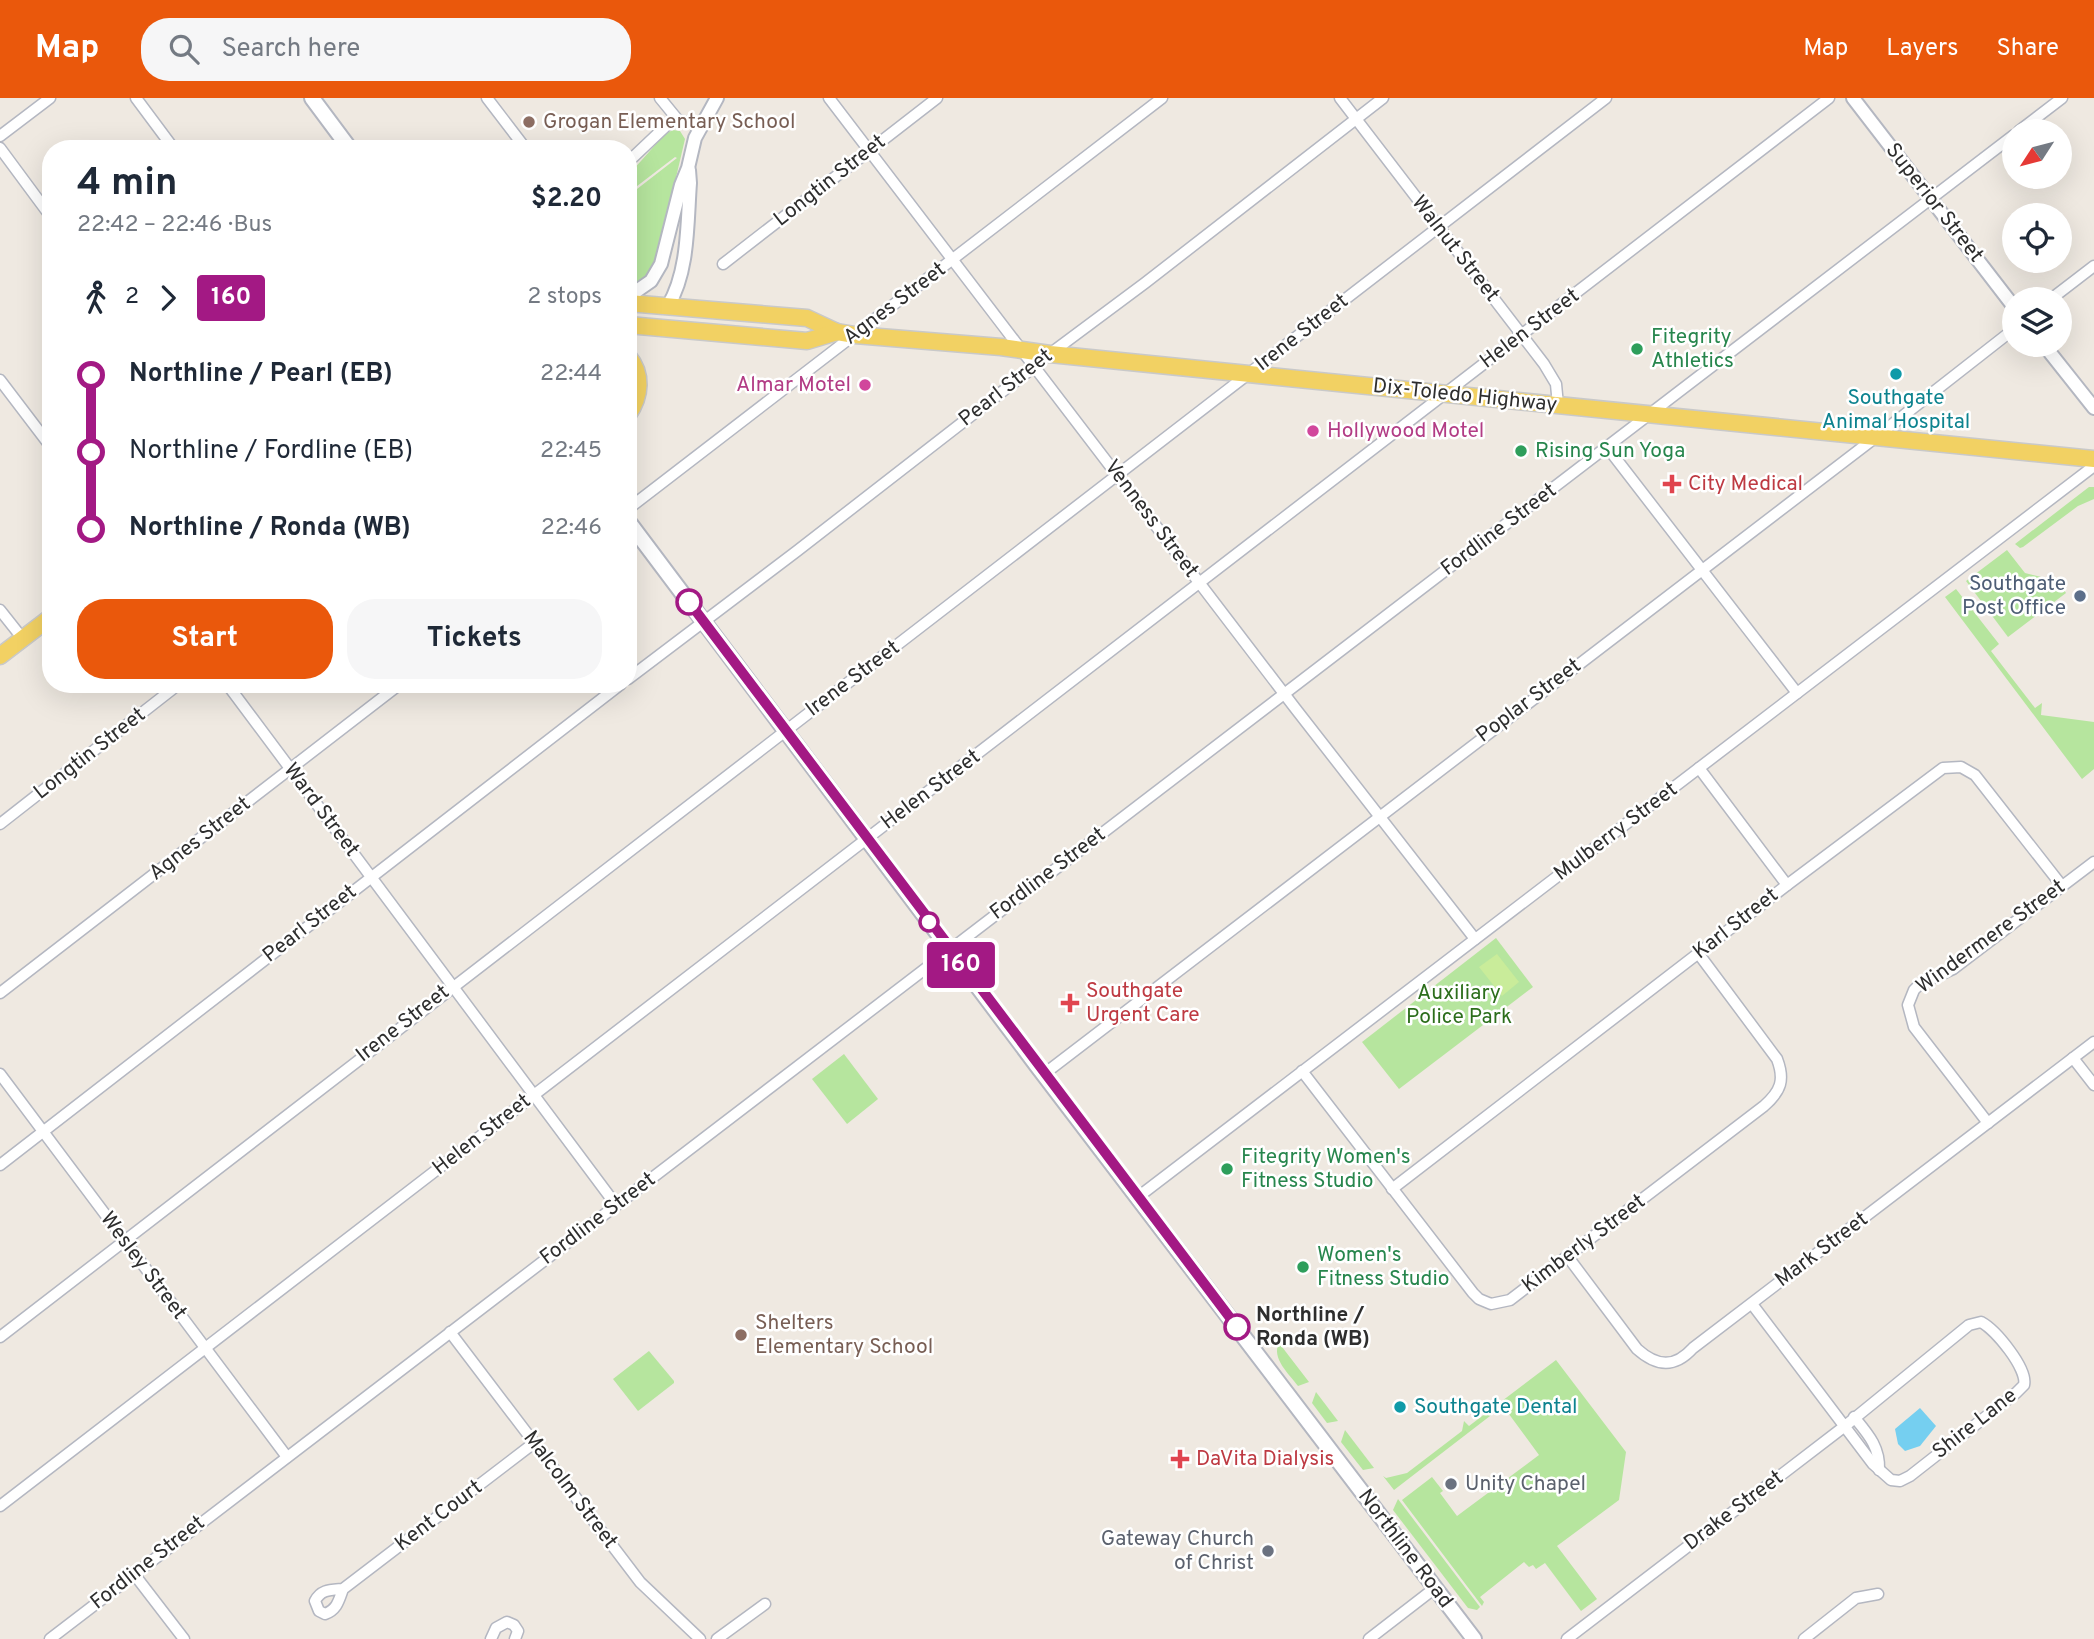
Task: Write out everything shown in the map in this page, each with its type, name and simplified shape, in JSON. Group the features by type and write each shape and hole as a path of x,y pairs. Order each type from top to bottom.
{"main road":[{"path":"313,98 343,140"},
{"name":"Dix-Toledo Highway","path":"637,304 807,318 836,332 855,335 2094,459"},
{"path":"637,319 645,319 668,306"},
{"name":"Dix-Toledo Highway","path":"637,326 807,341 836,332"},
{"path":"637,374 637,395"},
{"name":"Northline Road","path":"637,533 1474,1639"},
{"path":"0,656 42,624"}],"street":[{"path":"0,136 50,98"},
{"path":"136,98 167,140"},
{"path":"487,98 519,140"},
{"path":"660,98 678,120 701,125"},
{"path":"637,291 658,272 695,138 717,98"},
{"name":"Venness Street","path":"829,98 1284,694 1475,939"},
{"name":"Longtin Street","path":"723,264 937,98"},
{"name":"Agnes Street","path":"637,502 1162,98"},
{"name":"Walnut Street","path":"1340,98 1556,384 1558,405"},
{"name":"Pearl Street","path":"637,672 1383,98"},
{"name":"Irene Street","path":"0,1337 1606,98"},
{"name":"Helen Street","path":"0,1506 1829,98"},
{"name":"Superior Street","path":"1853,98 2002,292"},
{"path":"2035,119 2062,98"},
{"path":"637,153 666,126 678,120"},
{"name":"Fordline Street","path":"50,1639 2002,144"},
{"path":"0,148 42,204"},
{"path":"668,306 678,290 682,263 691,183 688,167"},
{"path":"2067,287 2094,266"},
{"name":"Poplar Street","path":"1044,1074 2002,338"},
{"path":"2053,357 2094,408"},
{"path":"0,380 42,435"},
{"path":"1608,447 1797,693"},
{"name":"Mulberry Street","path":"1138,1197 2094,467"},
{"path":"0,610 23,639"},
{"name":"Longtin Street","path":"0,824 167,693"},
{"name":"Ward Street","path":"234,693 616,1205"},
{"name":"Agnes Street","path":"0,993 388,693"},
{"name":"Pearl Street","path":"0,1165 609,693"},
{"path":"1699,768 1787,885"},
{"name":"Karl Street","path":"1392,1189 1943,768 1966,768 1975,775 2062,886"},
{"name":"Windermere Street","path":"1987,1123 1914,1027 1909,1013 1910,999 1920,984 1953,969 2094,862"},
{"name":"Kimberly Street","path":"1302,1071 1473,1293 1485,1302 1498,1304 1510,1300 1568,1257 1764,1106 1778,1092 1782,1073 1777,1059 1698,953"},
{"name":"Mark Street","path":"1568,1257 1645,1357 1670,1363 1683,1359 1693,1348 2094,1042"},
{"path":"2073,1058 2094,1085"},
{"name":"Wesley Street","path":"0,1074 287,1457"},
{"path":"1752,1304 1879,1470"},
{"name":"Shire Lane","path":"1879,1470 1886,1478 1895,1481 1910,1476 2016,1394 2025,1381 2021,1368 1990,1327 1982,1322 1975,1322 1939,1347 1899,1382"},
{"name":"Malcolm Street","path":"450,1332 640,1581 700,1639"},
{"name":"Drake Street","path":"1567,1639 1899,1382"},
{"path":"1854,1417 1873,1440 1880,1457 1879,1470"},
{"name":"Kent Court","path":"343,1590 534,1443"},
{"path":"134,1574 184,1639"},
{"path":"1369,1639 1435,1588"},
{"path":"1804,1639 1856,1598 1878,1594"},
{"path":"717,1639 765,1604"},
{"path":"491,1639 496,1628 508,1622 518,1631 515,1639"}],"green space":[{"path":"680,131 685,139 657,259 650,273 637,284 637,189 677,158 637,186 637,165 668,132"},
{"path":"2089,487 2094,487 2094,499 2078,506 2023,547 2015,544"},
{"path":"2007,550 2025,573 2058,581 2066,593 2008,637 1966,581"},
{"path":"1956,589 1999,644 1991,651 2035,708 2042,703 2041,715 2094,722 2094,769 2082,779 1945,597"},
{"name":"Auxiliary Police Park","path":"1496,938 1533,987 1399,1089 1362,1042"},
{"path":"1497,954 1519,982 1502,996 1479,967"},
{"path":"844,1054 878,1099 847,1124 812,1079"},
{"path":"1279,1343 1309,1382 1298,1386 1286,1371 1277,1354"},
{"path":"649,1351 674,1383 638,1411 613,1379"},
{"path":"1556,1360 1626,1452 1619,1500 1557,1546 1597,1599 1581,1611 1545,1563 1536,1569 1524,1562 1480,1597 1484,1602 1482,1606 1402,1500 1432,1477 1457,1516 1539,1455 1503,1406 1394,1490 1383,1476 1386,1478 1407,1473 1462,1431 1464,1421 1469,1426"},
{"path":"1316,1392 1338,1421 1327,1423 1312,1403"},
{"path":"1345,1430 1374,1468 1363,1470 1341,1442"},
{"path":"1398,1499 1480,1607 1477,1610 1468,1608 1393,1510"}],"water":[{"path":"1920,1408 1936,1426 1920,1446 1905,1451 1898,1444 1895,1429"}],"bus line":[{"name":"160","path":"689,602 1237,1327"}],"place":[{"name":"Grogan Elementary School","path":"529,122"},
{"name":"Fitegrity Athletics","path":"1637,349"},
{"name":"Southgate Animal Hospital","path":"1896,374"},
{"name":"Almar Motel","path":"865,385"},
{"name":"Hollywood Motel","path":"1313,431"},
{"name":"Rising Sun Yoga","path":"1521,451"},
{"name":"City Medical","path":"1672,484"},
{"name":"Southgate Post Office","path":"2080,596"},
{"name":"Southgate Urgent Care","path":"1070,1003"},
{"name":"Fitegrity Women's Fitness Studio","path":"1227,1169"},
{"name":"Women's Fitness Studio","path":"1303,1267"},
{"name":"Northline / Ronda (WB)","path":"1237,1327"},
{"name":"Shelters Elementary School","path":"741,1335"},
{"name":"Southgate Dental","path":"1400,1407"},
{"name":"DaVita Dialysis","path":"1180,1459"},
{"name":"Unity Chapel","path":"1451,1484"},
{"name":"Gateway Church of Christ","path":"1268,1551"}]}
